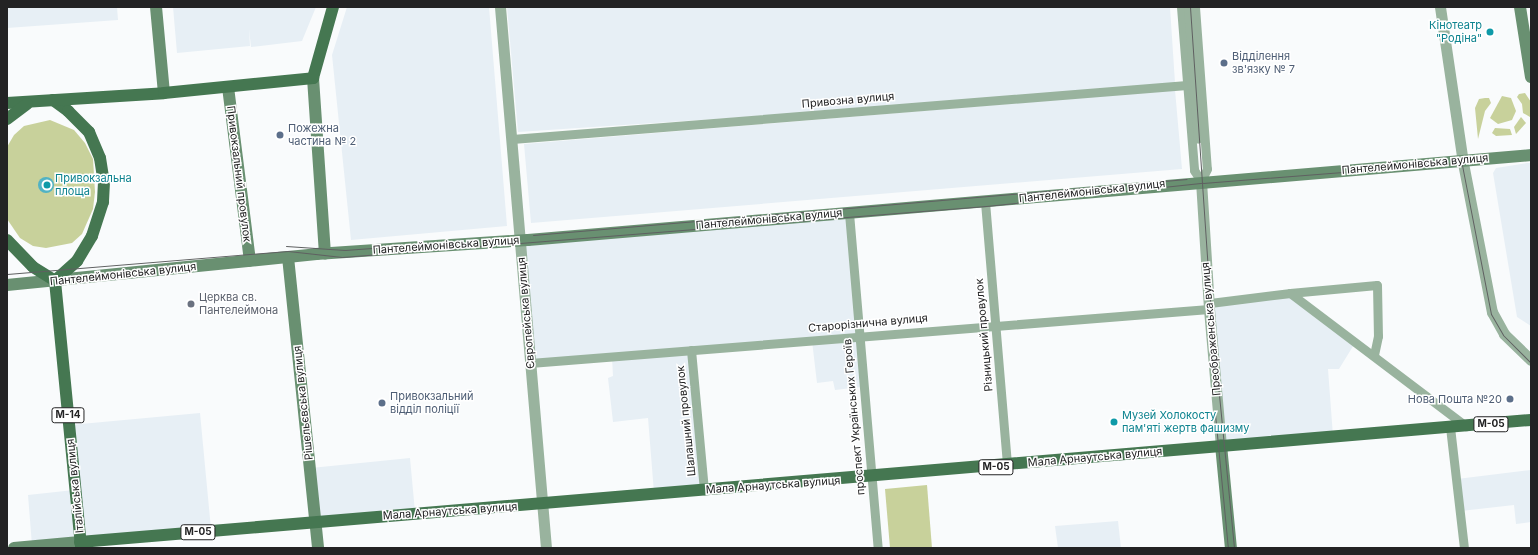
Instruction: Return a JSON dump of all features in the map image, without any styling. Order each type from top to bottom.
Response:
[{"type":"main road","points":[[156,7],[164,93]]},
{"type":"main road","points":[[325,254],[313,78],[333,7]]},
{"type":"main road","points":[[1520,7],[1531,77]]},
{"type":"main road","points":[[7,103],[27,104],[53,100],[164,93],[313,78]]},
{"type":"main road","name":"Привокзальний провулок","points":[[228,87],[250,261]]},
{"type":"main road","points":[[7,240],[33,267],[55,281],[77,261],[92,236],[103,202],[104,182],[100,158],[89,132],[68,111],[53,100]]},
{"type":"main road","points":[[7,119],[27,104]]},
{"type":"main road","name":"Пантелеймонівська вулиця","points":[[7,285],[288,257],[520,240],[985,202],[1201,181],[1531,154]]},
{"type":"main road","name":"Рішельєвська вулиця","points":[[288,257],[318,548]]},
{"type":"main road","name":"Італійська вулиця","points":[[55,281],[81,545]]},
{"type":"main road","name":"Мала Арнаутська вулиця","points":[[14,548],[81,545],[315,522],[704,490],[871,478],[1222,445],[1531,420]]},
{"type":"main road","name":"Преображенська вулиця","points":[[1222,445],[1231,548]]},
{"type":"street","name":"Європейська вулиця","points":[[500,7],[546,548]]},
{"type":"street","name":"Преображенська вулиця","points":[[1180,7],[1194,170],[1201,181]]},
{"type":"street","name":"Преображенська вулиця","points":[[1188,7],[1209,310],[1222,445]]},
{"type":"street","name":"Преображенська вулиця","points":[[1195,7],[1207,169],[1201,181]]},
{"type":"street","points":[[1440,7],[1463,160],[1492,312],[1504,334],[1531,360]]},
{"type":"street","name":"Привозна вулиця","points":[[512,139],[1187,85]]},
{"type":"street","name":"Різницький провулок","points":[[985,202],[1007,466]]},
{"type":"street","name":"проспект Українських Героїв","points":[[849,213],[878,548]]},
{"type":"street","points":[[1209,310],[1210,304],[1290,293],[1377,285],[1378,336],[1374,355]]},
{"type":"street","points":[[1290,293],[1466,426]]},
{"type":"street","name":"Старорізнична вулиця","points":[[530,363],[996,325],[1209,310]]},
{"type":"street","name":"Шалашний провулок","points":[[691,350],[704,490]]},
{"type":"street","points":[[1450,427],[1464,548]]},
{"type":"shaded area","points":[[7,7],[117,7],[118,20],[7,28]]},
{"type":"shaded area","points":[[173,7],[316,7],[302,41],[251,47],[249,29],[250,46],[177,53]]},
{"type":"shaded area","points":[[347,7],[489,7],[507,226],[351,240],[332,55]]},
{"type":"shaded area","points":[[507,7],[1170,7],[1175,83],[912,106],[518,132]]},
{"type":"shaded area","points":[[1175,90],[1182,169],[531,223],[524,144]]},
{"type":"shaded area","points":[[1531,163],[1531,326],[1517,317],[1493,173],[1496,168]]},
{"type":"shaded area","points":[[846,214],[858,335],[530,363],[520,241]]},
{"type":"shaded area","points":[[1290,294],[1355,343],[1339,369],[1328,369],[1333,436],[1222,444],[1211,304]]},
{"type":"shaded area","points":[[858,337],[861,387],[835,390],[833,381],[817,383],[812,341]]},
{"type":"shaded area","points":[[690,352],[703,488],[654,493],[648,418],[613,422],[608,378],[613,376],[612,358]]},
{"type":"shaded area","points":[[200,413],[211,529],[82,540],[70,425]]},
{"type":"shaded area","points":[[410,458],[415,512],[317,521],[311,468]]},
{"type":"shaded area","points":[[1531,470],[1531,522],[1516,524],[1514,505],[1461,511],[1457,479]]},
{"type":"shaded area","points":[[74,490],[79,541],[32,545],[28,495]]},
{"type":"shaded area","points":[[1118,521],[1121,548],[1058,548],[1055,526]]},
{"type":"green space","points":[[1525,93],[1531,102],[1530,117],[1523,113],[1522,104],[1517,97],[1519,94]]},
{"type":"green space","points":[[1502,96],[1511,98],[1516,111],[1512,120],[1498,124],[1490,118]]},
{"type":"green space","points":[[1489,98],[1491,103],[1485,111],[1478,139],[1475,108],[1479,99]]},
{"type":"green space","points":[[1521,117],[1526,123],[1516,134],[1514,127]]},
{"type":"green space","points":[[50,120],[74,130],[85,143],[93,159],[95,192],[93,209],[82,234],[72,243],[46,248],[33,246],[20,238],[7,219],[7,147],[14,135],[24,126]]},
{"type":"green space","points":[[1495,128],[1510,129],[1512,135],[1496,136],[1492,133]]},
{"type":"green space","points":[[927,485],[932,548],[890,548],[885,489]]},
{"type":"water","points":[[43,177],[49,177],[54,182],[52,191],[49,193],[43,193],[38,188],[38,182]]},
{"type":"tram line","points":[[1190,7],[1210,303],[1234,548]]},
{"type":"tram line","points":[[7,274],[288,251],[342,257],[986,206],[1203,183],[1457,163],[1462,165],[1491,314],[1503,335],[1531,363]]},
{"type":"tram line","points":[[533,235],[1187,179]]},
{"type":"tram line","points":[[286,246],[345,250],[439,243]]},
{"type":"tram line","points":[[1215,414],[1228,548]]},
{"type":"place","name":"Кінотеатр \"Родіна\"","points":[[1490,32]]},
{"type":"place","name":"Відділення зв'язку № 7","points":[[1224,63]]},
{"type":"place","name":"Пожежна частина № 2","points":[[280,135]]},
{"type":"place","name":"Привокзальна площа","points":[[47,185]]},
{"type":"place","name":"Церква св. Пантелеймона","points":[[191,304]]},
{"type":"place","name":"Нова Пошта №20","points":[[1510,399]]},
{"type":"place","name":"Привокзальний відділ поліції","points":[[382,403]]},
{"type":"place","name":"Музей Холокосту пам'яті жертв фашизму","points":[[1114,422]]}]
